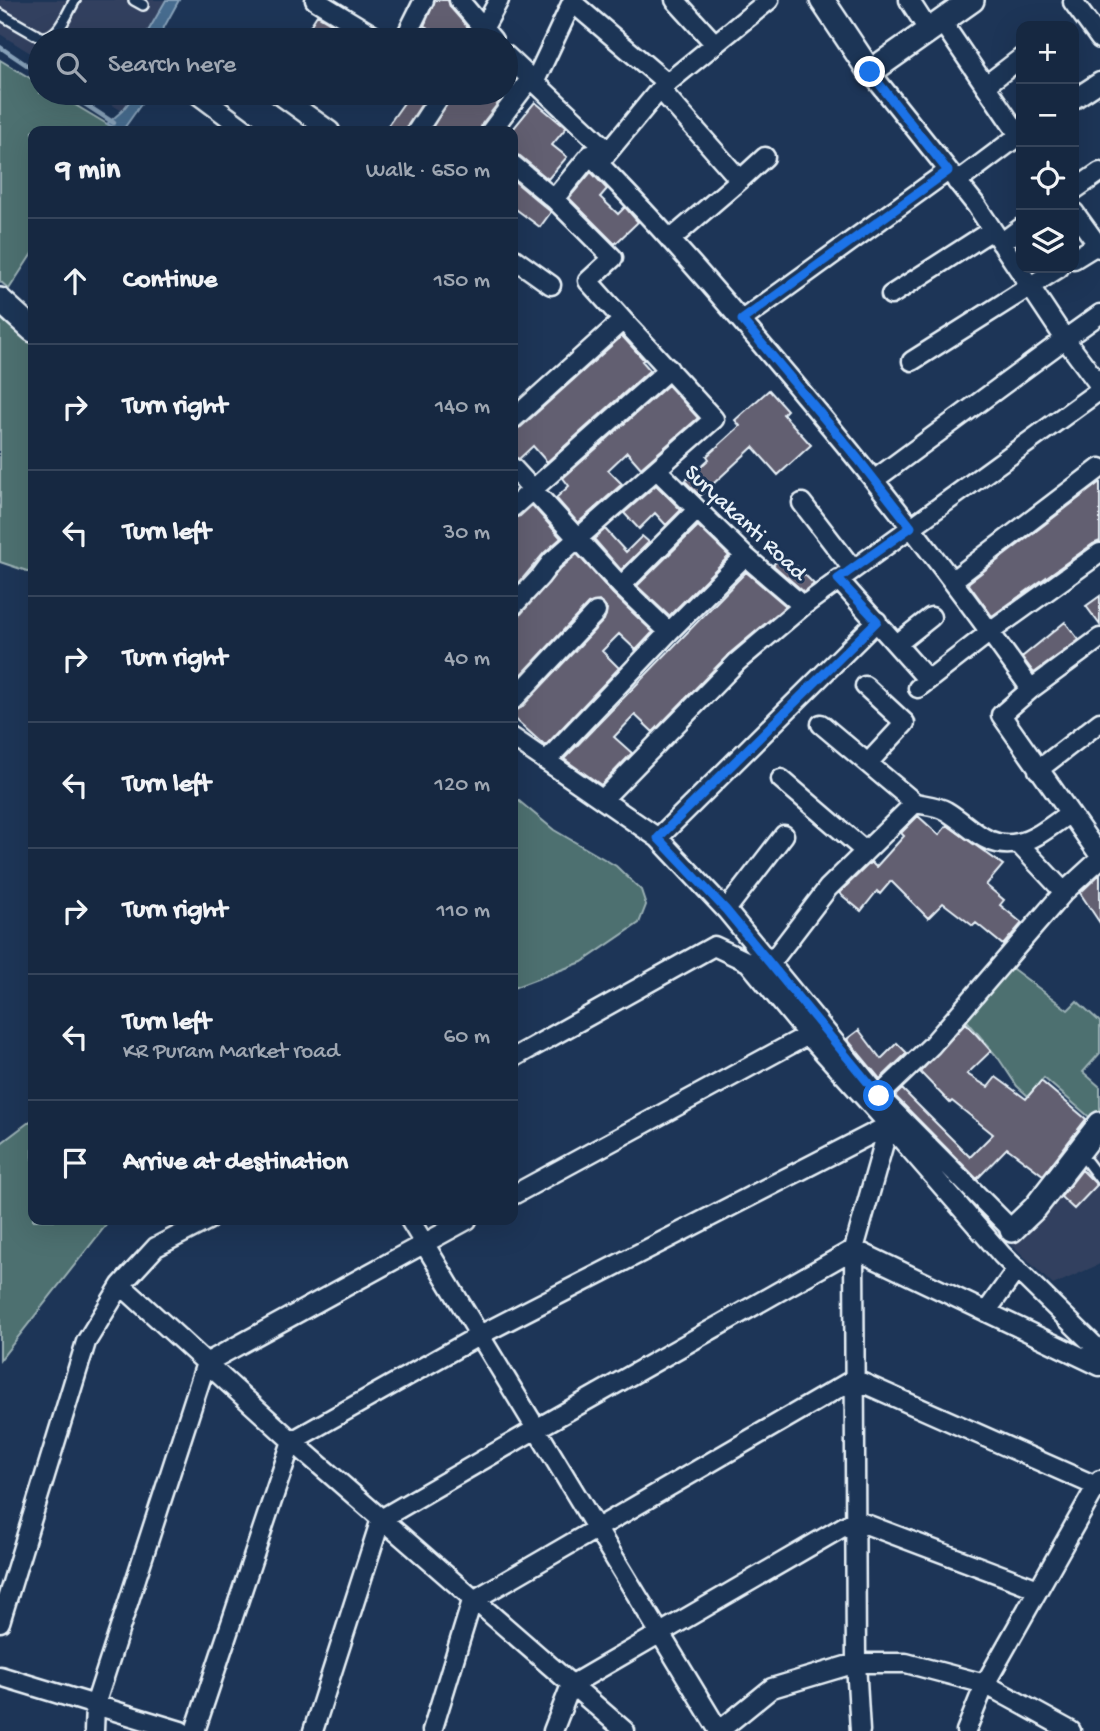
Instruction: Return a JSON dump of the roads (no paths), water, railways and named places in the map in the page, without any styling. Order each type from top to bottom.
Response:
[{"type":"street","points":[[316,0],[362,28]]},
{"type":"street","points":[[410,28],[424,0]]},
{"type":"street","points":[[459,0],[479,28]]},
{"type":"street","points":[[488,28],[499,0]]},
{"type":"street","points":[[676,0],[715,44]]},
{"type":"street","points":[[603,799],[737,663],[803,606],[1100,388],[997,236],[870,72],[822,0]]},
{"type":"street","points":[[909,0],[986,85],[1016,129]]},
{"type":"street","points":[[870,72],[972,0]]},
{"type":"street","points":[[518,98],[533,79],[572,1],[664,86],[740,180]]},
{"type":"street","points":[[603,157],[664,86],[766,1]]},
{"type":"street","points":[[1073,2],[1100,39]]},
{"type":"street","points":[[986,85],[1016,62]]},
{"type":"street","points":[[518,66],[603,157],[874,480],[953,580],[1031,689]]},
{"type":"street","points":[[1079,96],[1100,82]]},
{"type":"street","points":[[212,105],[240,126]]},
{"type":"street","points":[[294,105],[323,126]]},
{"type":"street","points":[[419,126],[434,105]]},
{"type":"street","points":[[495,126],[512,105]]},
{"type":"street","points":[[742,320],[953,176],[1016,139]]},
{"type":"street","points":[[554,199],[590,155],[603,157]]},
{"type":"street","points":[[670,240],[765,157]]},
{"type":"street","points":[[518,169],[554,199],[613,258],[588,281],[714,419],[658,471],[552,561],[518,601]]},
{"type":"street","points":[[1079,187],[1100,172]]},
{"type":"street","points":[[1079,219],[1099,245],[1079,256]]},
{"type":"street","points":[[891,295],[997,236],[1016,230]]},
{"type":"street","points":[[518,262],[551,285]]},
{"type":"street","points":[[912,361],[1050,273]]},
{"type":"street","points":[[0,300],[28,325]]},
{"type":"street","points":[[874,480],[1100,314]]},
{"type":"street","points":[[518,414],[623,320]]},
{"type":"street","points":[[518,502],[669,369]]},
{"type":"street","points":[[953,580],[1100,468]]},
{"type":"street","name":"Suryakanti Road","points":[[658,471],[745,556],[803,606]]},
{"type":"street","points":[[518,473],[621,586],[669,632]]},
{"type":"street","points":[[802,503],[877,621],[923,684],[1100,553]]},
{"type":"street","points":[[621,586],[697,510]]},
{"type":"street","points":[[546,761],[745,556]]},
{"type":"street","points":[[518,694],[596,612]]},
{"type":"street","points":[[897,645],[931,617]]},
{"type":"street","points":[[658,838],[877,621]]},
{"type":"street","points":[[879,1096],[931,1046],[1064,892],[1100,858],[1094,834],[1069,814],[1001,715],[1031,689],[1100,638]]},
{"type":"street","points":[[865,686],[905,723],[868,763]]},
{"type":"street","points":[[1038,770],[1100,722]]},
{"type":"street","points":[[821,724],[915,803],[944,810],[981,838],[993,842],[1018,843],[1069,814]]},
{"type":"street","points":[[518,741],[658,838],[726,910],[879,1096],[1012,1230],[1035,1208],[1100,1124]]},
{"type":"street","points":[[781,779],[865,851]]},
{"type":"street","points":[[770,964],[828,888],[915,803]]},
{"type":"street","points":[[726,910],[784,835]]},
{"type":"street","points":[[1018,843],[1064,892]]},
{"type":"street","points":[[518,1055],[714,946],[748,962],[808,1035],[1017,1269],[1100,1352]]},
{"type":"street","points":[[518,1192],[808,1035]]},
{"type":"street","points":[[860,1731],[856,1663],[854,1249],[889,1125]]},
{"type":"street","points":[[195,1731],[292,1441],[480,1335],[889,1125]]},
{"type":"street","points":[[0,1622],[86,1342],[121,1285],[156,1247],[198,1225]]},
{"type":"street","points":[[413,1225],[719,1731],[772,1688],[856,1663],[906,1662],[985,1684],[1070,1731]]},
{"type":"street","points":[[94,1731],[95,1705],[206,1363],[458,1225]]},
{"type":"street","points":[[854,1249],[1100,1366]]},
{"type":"street","points":[[313,1731],[381,1519],[854,1249]]},
{"type":"street","points":[[986,1312],[1017,1269]]},
{"type":"street","points":[[121,1285],[472,1601],[625,1731]]},
{"type":"street","points":[[853,1379],[1098,1483],[985,1684],[966,1731]]},
{"type":"street","points":[[432,1731],[472,1601],[853,1379]]},
{"type":"street","points":[[855,1520],[1038,1589]]},
{"type":"street","points":[[553,1731],[571,1685],[855,1520]]},
{"type":"street","points":[[0,1676],[181,1731]]},
{"type":"lane","points":[[59,28],[75,0]]},
{"type":"lane","points":[[0,13],[28,30]]},
{"type":"lane","points":[[1087,1162],[1100,1179]]},
{"type":"waterway","points":[[0,47],[28,66]]},
{"type":"waterway","points":[[86,105],[114,123]]}]
